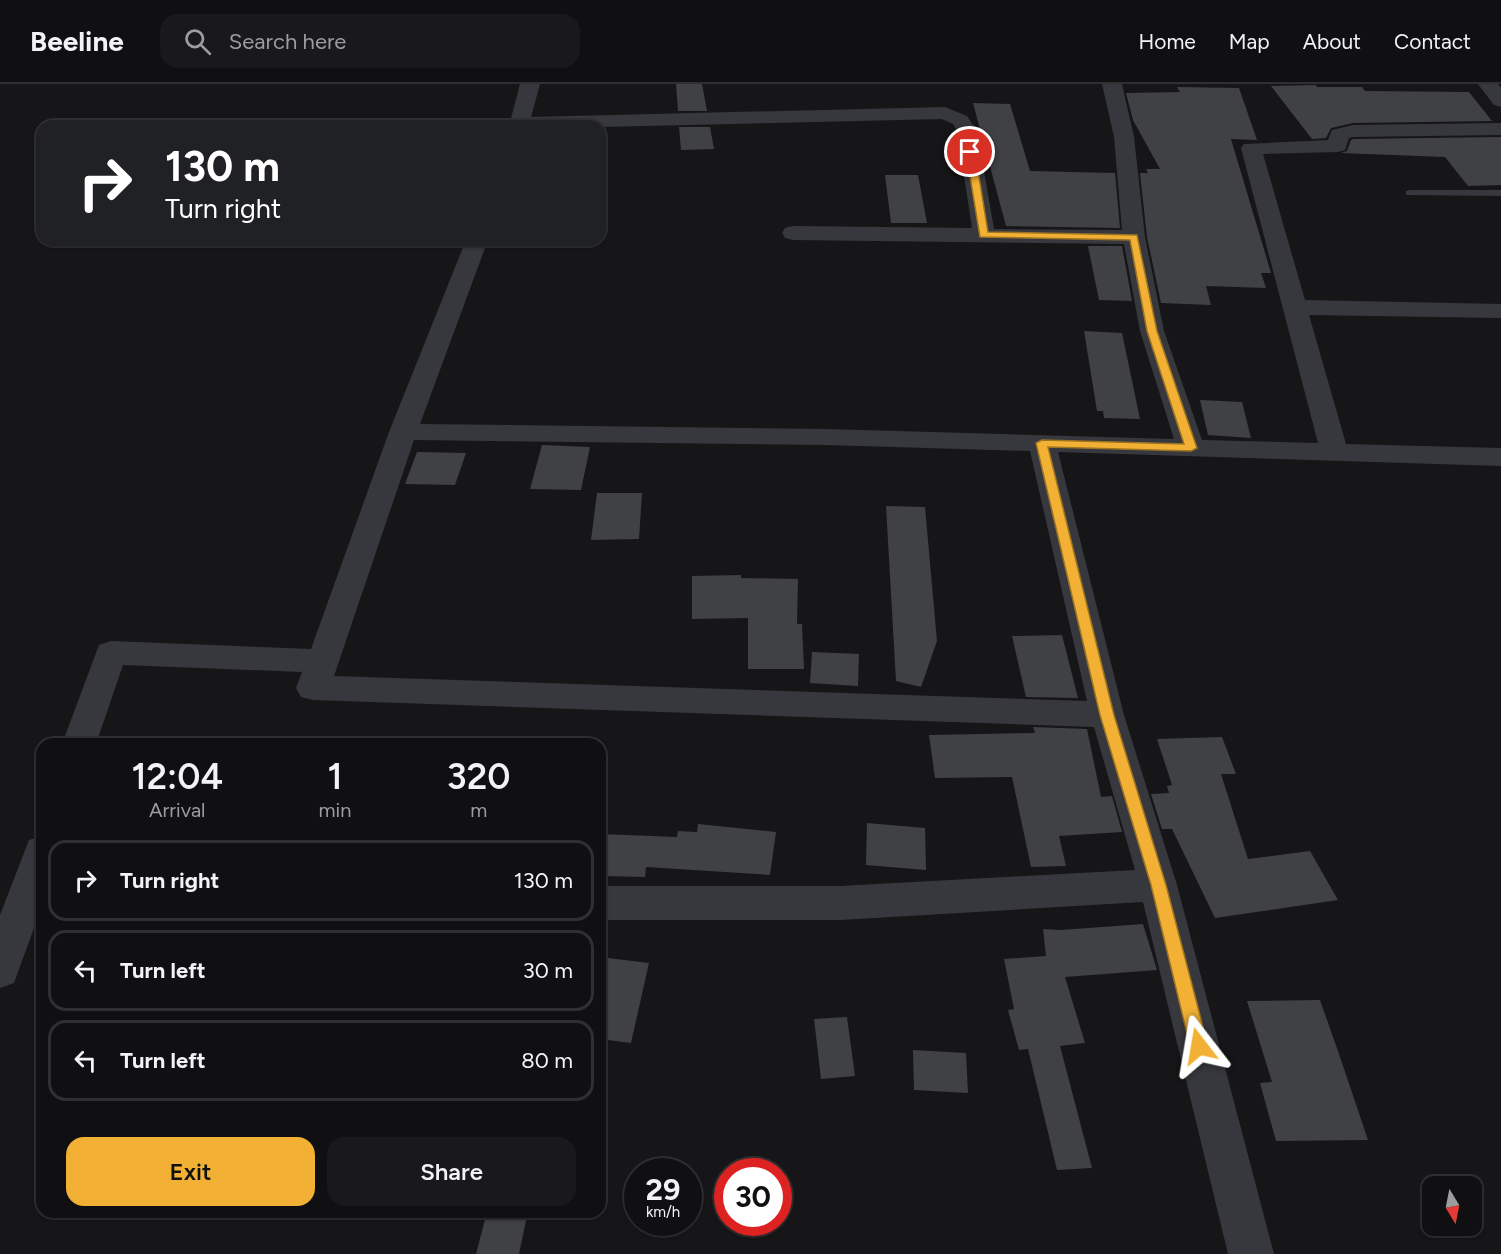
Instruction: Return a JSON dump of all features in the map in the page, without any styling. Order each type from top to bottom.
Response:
[{"type":"street","points":[[520,120],[530,84]]},
{"type":"street","points":[[1112,84],[1124,137],[1134,237],[1152,331],[1191,448]]},
{"type":"street","points":[[1488,84],[1501,101]]},
{"type":"street","points":[[606,122],[945,113],[960,120],[967,131],[984,235]]},
{"type":"street","points":[[1334,452],[1251,148],[1338,146],[1339,134],[1353,131],[1501,129]]},
{"type":"street","points":[[793,233],[1134,237]]},
{"type":"street","points":[[475,246],[403,432],[313,688],[1107,715]]},
{"type":"street","points":[[1295,307],[1501,311]]},
{"type":"street","points":[[403,432],[826,437],[1501,457]]},
{"type":"street","points":[[1042,443],[1107,715],[1158,885],[1251,1254]]},
{"type":"street","points":[[82,738],[111,653],[323,661]]},
{"type":"street","points":[[0,970],[36,868]]},
{"type":"street","points":[[606,903],[841,903],[1158,885]]},
{"type":"lane","points":[[1410,193],[1501,193]]},
{"type":"building","points":[[676,84],[702,84],[707,111],[678,111]]},
{"type":"building","points":[[1316,85],[1317,87],[1362,87],[1365,91],[1469,92],[1492,121],[1353,123],[1331,128],[1326,138],[1312,139],[1271,86]]},
{"type":"building","points":[[1177,87],[1239,88],[1257,140],[1231,139],[1271,273],[1261,273],[1266,288],[1206,286],[1211,305],[1161,303],[1147,237],[1140,173],[1148,173],[1146,169],[1160,169],[1133,120],[1126,93],[1180,92]]},
{"type":"building","points":[[973,103],[1010,104],[1030,171],[1115,173],[1120,228],[1006,226]]},
{"type":"building","points":[[679,127],[710,127],[714,149],[681,150]]},
{"type":"building","points":[[1501,137],[1501,185],[1468,186],[1445,157],[1341,153],[1347,151],[1353,139]]},
{"type":"building","points":[[885,175],[918,175],[927,223],[891,223]]},
{"type":"building","points":[[1088,246],[1122,246],[1132,301],[1099,300]]},
{"type":"building","points":[[1084,331],[1122,333],[1140,419],[1104,418],[1103,411],[1097,411]]},
{"type":"building","points":[[1200,400],[1242,402],[1251,438],[1208,435]]},
{"type":"building","points":[[542,445],[590,447],[581,490],[530,489]]},
{"type":"building","points":[[417,452],[466,453],[455,485],[405,484]]},
{"type":"building","points":[[597,493],[642,493],[639,539],[591,540]]},
{"type":"building","points":[[886,506],[925,507],[937,641],[921,687],[896,681]]},
{"type":"building","points":[[741,575],[741,578],[798,579],[797,624],[802,624],[804,669],[748,669],[748,618],[692,619],[692,576]]},
{"type":"building","points":[[1062,635],[1078,698],[1026,697],[1012,636]]},
{"type":"building","points":[[812,652],[859,654],[858,686],[810,683]]},
{"type":"building","points":[[1033,727],[1087,729],[1101,797],[1112,796],[1122,832],[1059,836],[1066,866],[1031,867],[1012,777],[935,778],[929,735],[1035,733]]},
{"type":"building","points":[[1222,737],[1236,774],[1221,774],[1248,859],[1310,851],[1338,900],[1215,918],[1172,829],[1162,829],[1151,794],[1169,793],[1167,786],[1172,785],[1157,739]]},
{"type":"building","points":[[867,823],[925,828],[926,870],[866,865]]},
{"type":"building","points":[[698,824],[776,832],[770,875],[646,867],[645,877],[606,876],[606,834],[677,837],[678,831],[697,832]]},
{"type":"building","points":[[1143,924],[1157,970],[1065,977],[1085,1043],[1060,1046],[1092,1168],[1057,1170],[1028,1049],[1019,1050],[1008,1010],[1014,1009],[1004,959],[1046,956],[1043,929],[1061,930]]},
{"type":"building","points":[[606,958],[649,963],[631,1043],[606,1040]]},
{"type":"building","points":[[1320,1000],[1368,1140],[1276,1141],[1260,1083],[1272,1082],[1247,1001]]},
{"type":"building","points":[[847,1017],[855,1076],[821,1079],[814,1019]]},
{"type":"building","points":[[913,1050],[966,1053],[968,1093],[914,1090]]},
{"type":"building","points":[[485,1218],[527,1218],[519,1254],[476,1254]]},
{"type":"route","points":[[970,152],[984,235],[1134,237],[1152,331],[1191,448],[1042,443],[1107,715],[1158,885],[1199,1046]]}]
